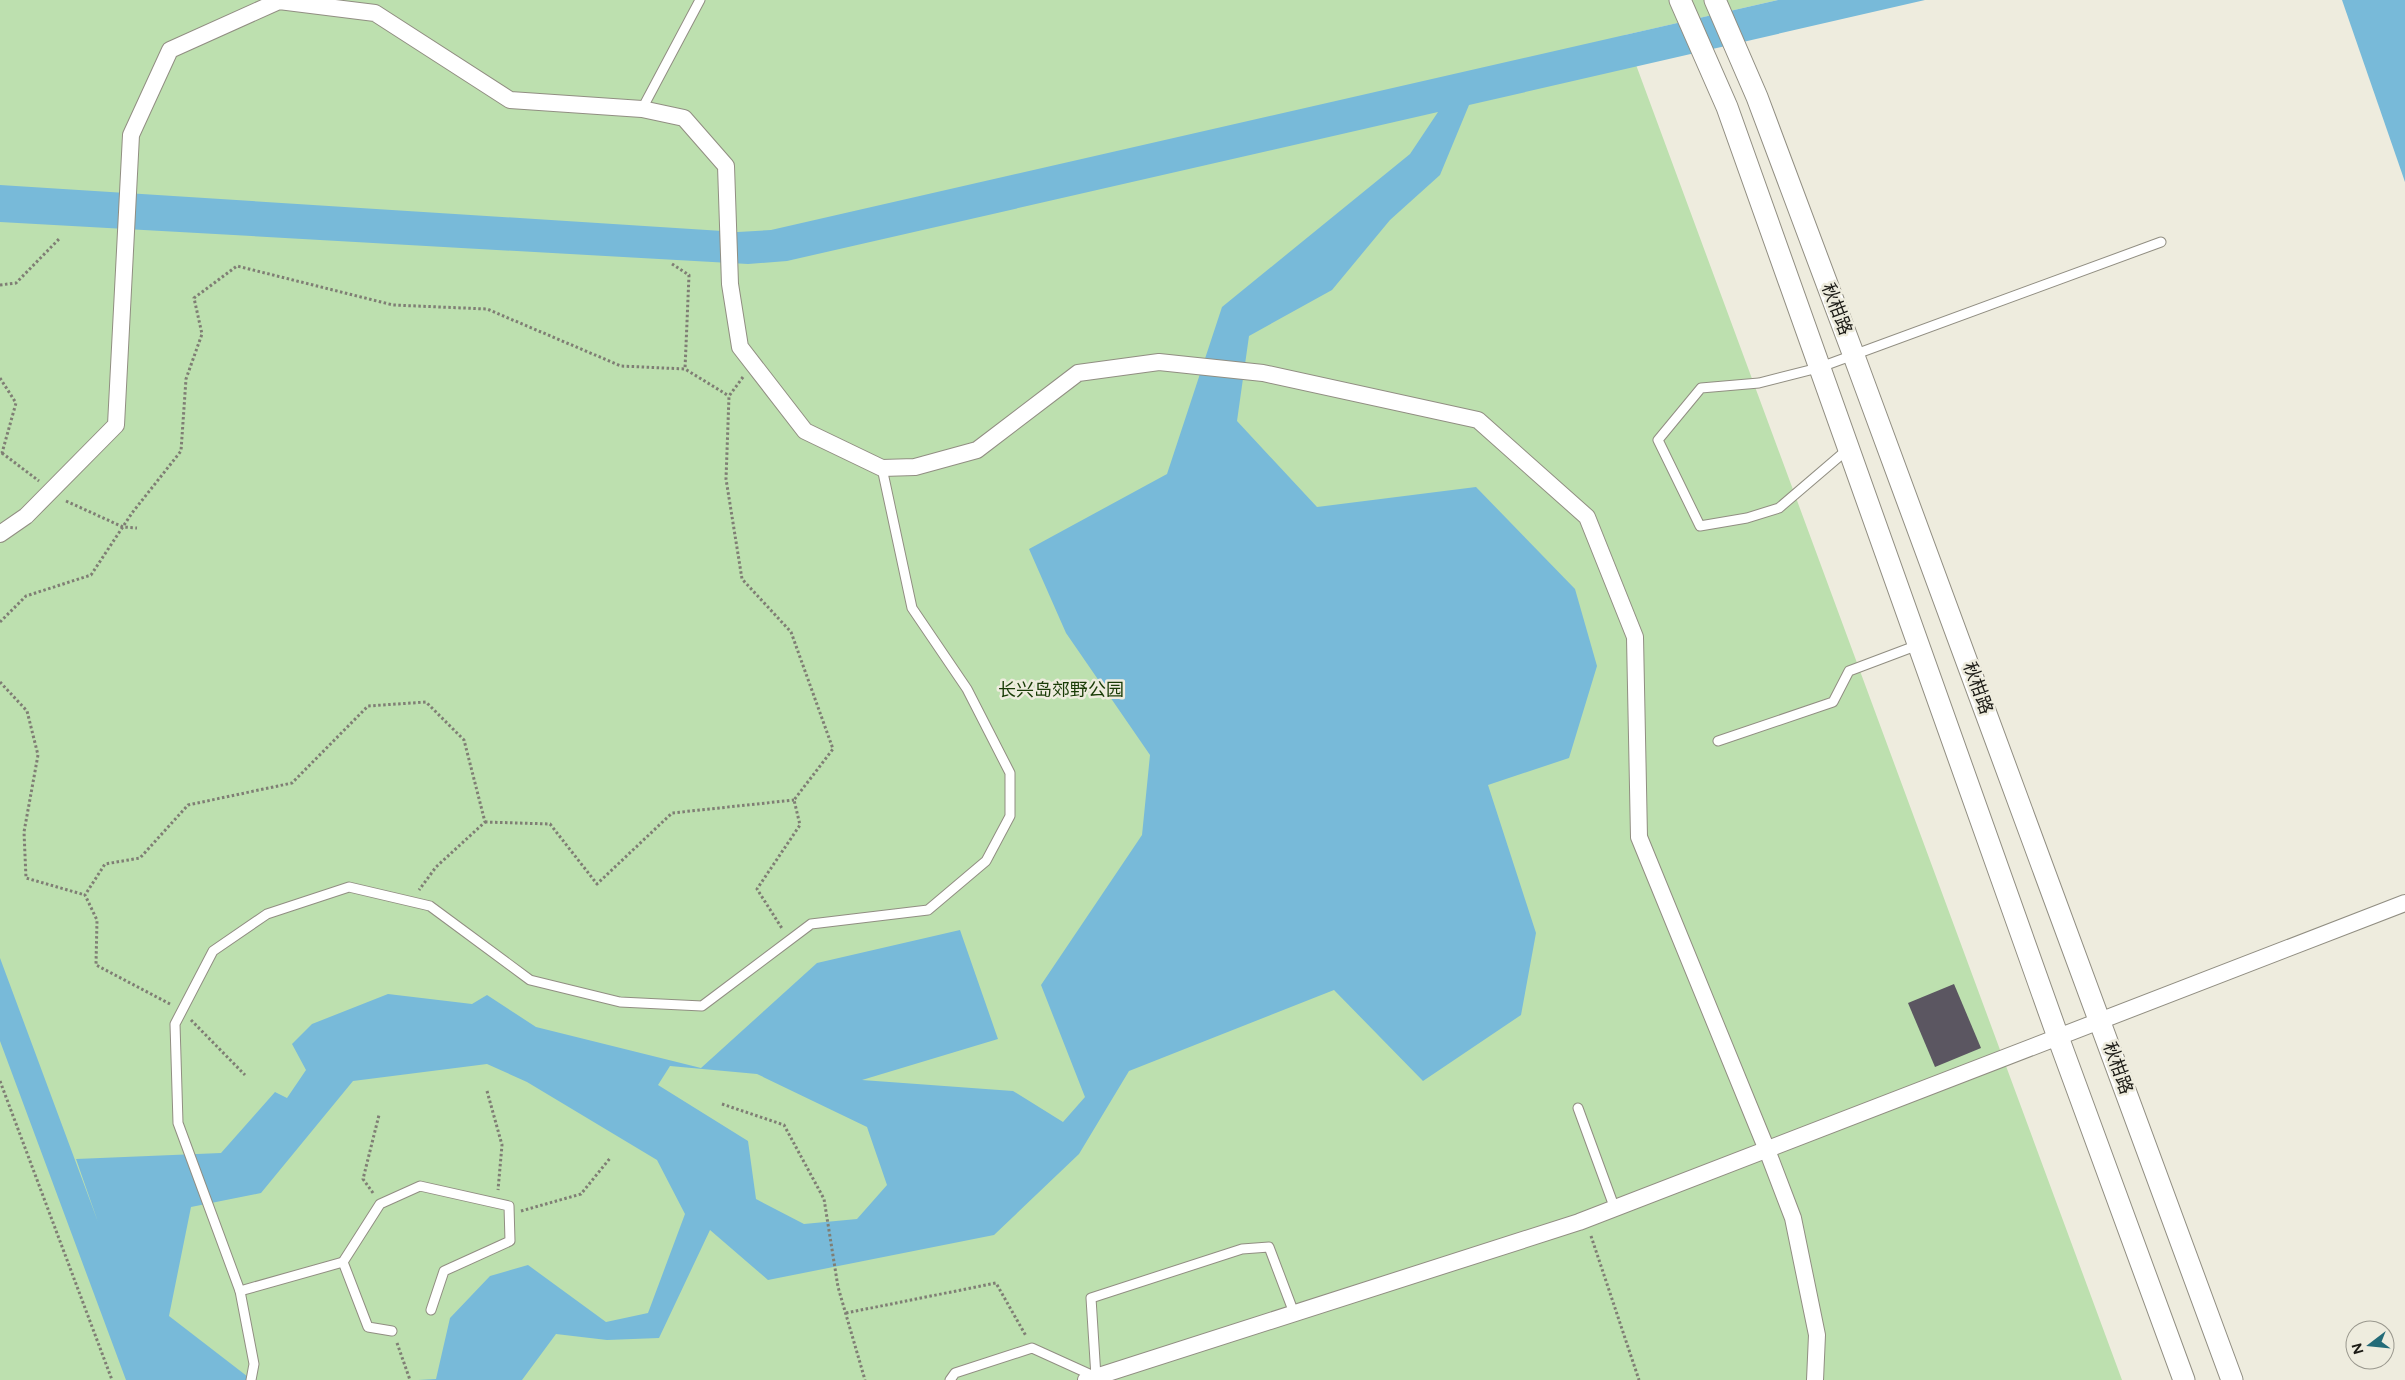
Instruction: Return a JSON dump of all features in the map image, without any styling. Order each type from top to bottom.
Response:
[{"type":"street","name":"秋柑路","points":[[1680,0],[1727,107],[1818,368],[2058,1037],[2184,1380]]},
{"type":"street","name":"秋柑路","points":[[1716,0],[1757,97],[1854,356],[2101,1020],[2232,1380]]},
{"type":"street","points":[[0,534],[26,516],[116,425],[131,135],[170,50],[278,1],[375,13],[510,100],[642,109],[684,118],[726,166],[729,268],[740,348],[805,431],[882,468],[916,467],[977,450],[1078,373],[1159,362],[1263,373],[1478,420],[1587,517],[1635,637],[1639,837],[1793,1218],[1817,1335],[1815,1380]]},
{"type":"street","points":[[1091,1378],[1586,1220],[2405,903]]},
{"type":"lane","points":[[642,109],[700,0]]},
{"type":"lane","points":[[1848,449],[1778,508],[1747,518],[1700,526],[1658,440],[1701,388],[1759,383],[1818,368],[2161,242]]},
{"type":"lane","points":[[251,1380],[254,1364],[240,1291],[178,1123],[175,1024],[213,951],[267,914],[349,887],[430,906],[530,980],[620,1002],[702,1006],[811,924],[928,910],[986,861],[1010,816],[1010,773],[966,689],[912,608],[882,468]]},
{"type":"lane","points":[[1718,741],[1833,702],[1849,671],[1918,645]]},
{"type":"lane","points":[[1578,1108],[1615,1209]]},
{"type":"lane","points":[[240,1291],[343,1262],[380,1204],[420,1186],[509,1206],[510,1241],[444,1271],[432,1310]]},
{"type":"lane","points":[[950,1380],[955,1373],[1032,1348],[1091,1378],[1091,1298],[1242,1249],[1270,1247],[1294,1314]]},
{"type":"lane","points":[[343,1262],[368,1327],[392,1331]]},
{"type":"path","points":[[0,284],[16,283],[60,238]]},
{"type":"path","points":[[672,264],[689,275],[685,369]]},
{"type":"path","points":[[0,622],[26,596],[91,575],[132,513],[182,451],[186,379],[202,334],[194,298],[237,266],[393,305],[487,310],[621,366],[685,369],[730,396]]},
{"type":"path","points":[[411,901],[436,866],[485,822],[550,824],[597,884],[672,814],[794,800],[833,749],[791,632],[742,579],[726,479],[730,396],[753,364]]},
{"type":"path","points":[[0,378],[16,403],[2,453],[0,454]]},
{"type":"path","points":[[0,682],[27,711],[38,755],[24,832],[26,878],[85,895],[97,920],[96,965],[182,1010],[244,1075]]},
{"type":"path","points":[[85,895],[105,864],[140,858],[188,805],[292,783],[368,706],[426,702],[464,740],[485,822]]},
{"type":"path","points":[[790,940],[757,889],[800,825],[794,800]]},
{"type":"path","points":[[0,1081],[112,1380]]},
{"type":"path","points":[[487,1091],[502,1145],[496,1203]]},
{"type":"path","points":[[722,1104],[784,1125],[824,1199],[838,1287],[865,1380]]},
{"type":"path","points":[[379,1116],[363,1178],[380,1204]]},
{"type":"path","points":[[510,1214],[581,1194],[611,1158]]},
{"type":"path","points":[[1586,1220],[1639,1380]]},
{"type":"path","points":[[846,1313],[996,1283],[1032,1348]]},
{"type":"path","points":[[392,1331],[410,1380]]},
{"type":"green space","name":"长兴岛郊野公园","points":[[0,0],[1778,0],[1625,35],[2122,1380],[0,1380]]},
{"type":"water","points":[[1778,0],[1925,0],[1469,105],[1440,175],[1390,220],[1332,290],[1249,336],[1237,421],[1317,507],[1476,487],[1575,589],[1597,666],[1569,758],[1488,785],[1536,933],[1521,1015],[1423,1081],[1334,990],[1129,1071],[1079,1154],[994,1235],[768,1280],[710,1230],[659,1338],[607,1340],[556,1334],[522,1380],[418,1380],[436,1379],[450,1318],[490,1276],[528,1265],[606,1322],[648,1313],[685,1214],[657,1160],[527,1082],[487,1064],[353,1081],[261,1193],[191,1207],[169,1316],[252,1380],[126,1380],[0,1041],[0,958],[98,1222],[76,1159],[221,1153],[275,1092],[287,1098],[306,1070],[292,1044],[312,1024],[388,994],[472,1004],[487,995],[536,1027],[701,1068],[817,963],[960,930],[998,1039],[862,1080],[1013,1091],[1063,1122],[1085,1097],[1041,985],[1142,835],[1150,755],[1066,633],[1029,549],[1167,474],[1222,307],[1410,154],[1438,112],[787,261],[748,264],[0,222],[0,185],[738,232],[771,230]],"holes":[[[670,1066],[757,1074],[867,1127],[887,1185],[857,1219],[804,1224],[756,1199],[748,1141],[658,1085]]]},
{"type":"water","points":[[2342,0],[2405,0],[2405,182]]},
{"type":"building","points":[[1954,984],[1981,1048],[1935,1067],[1908,1003]]}]
